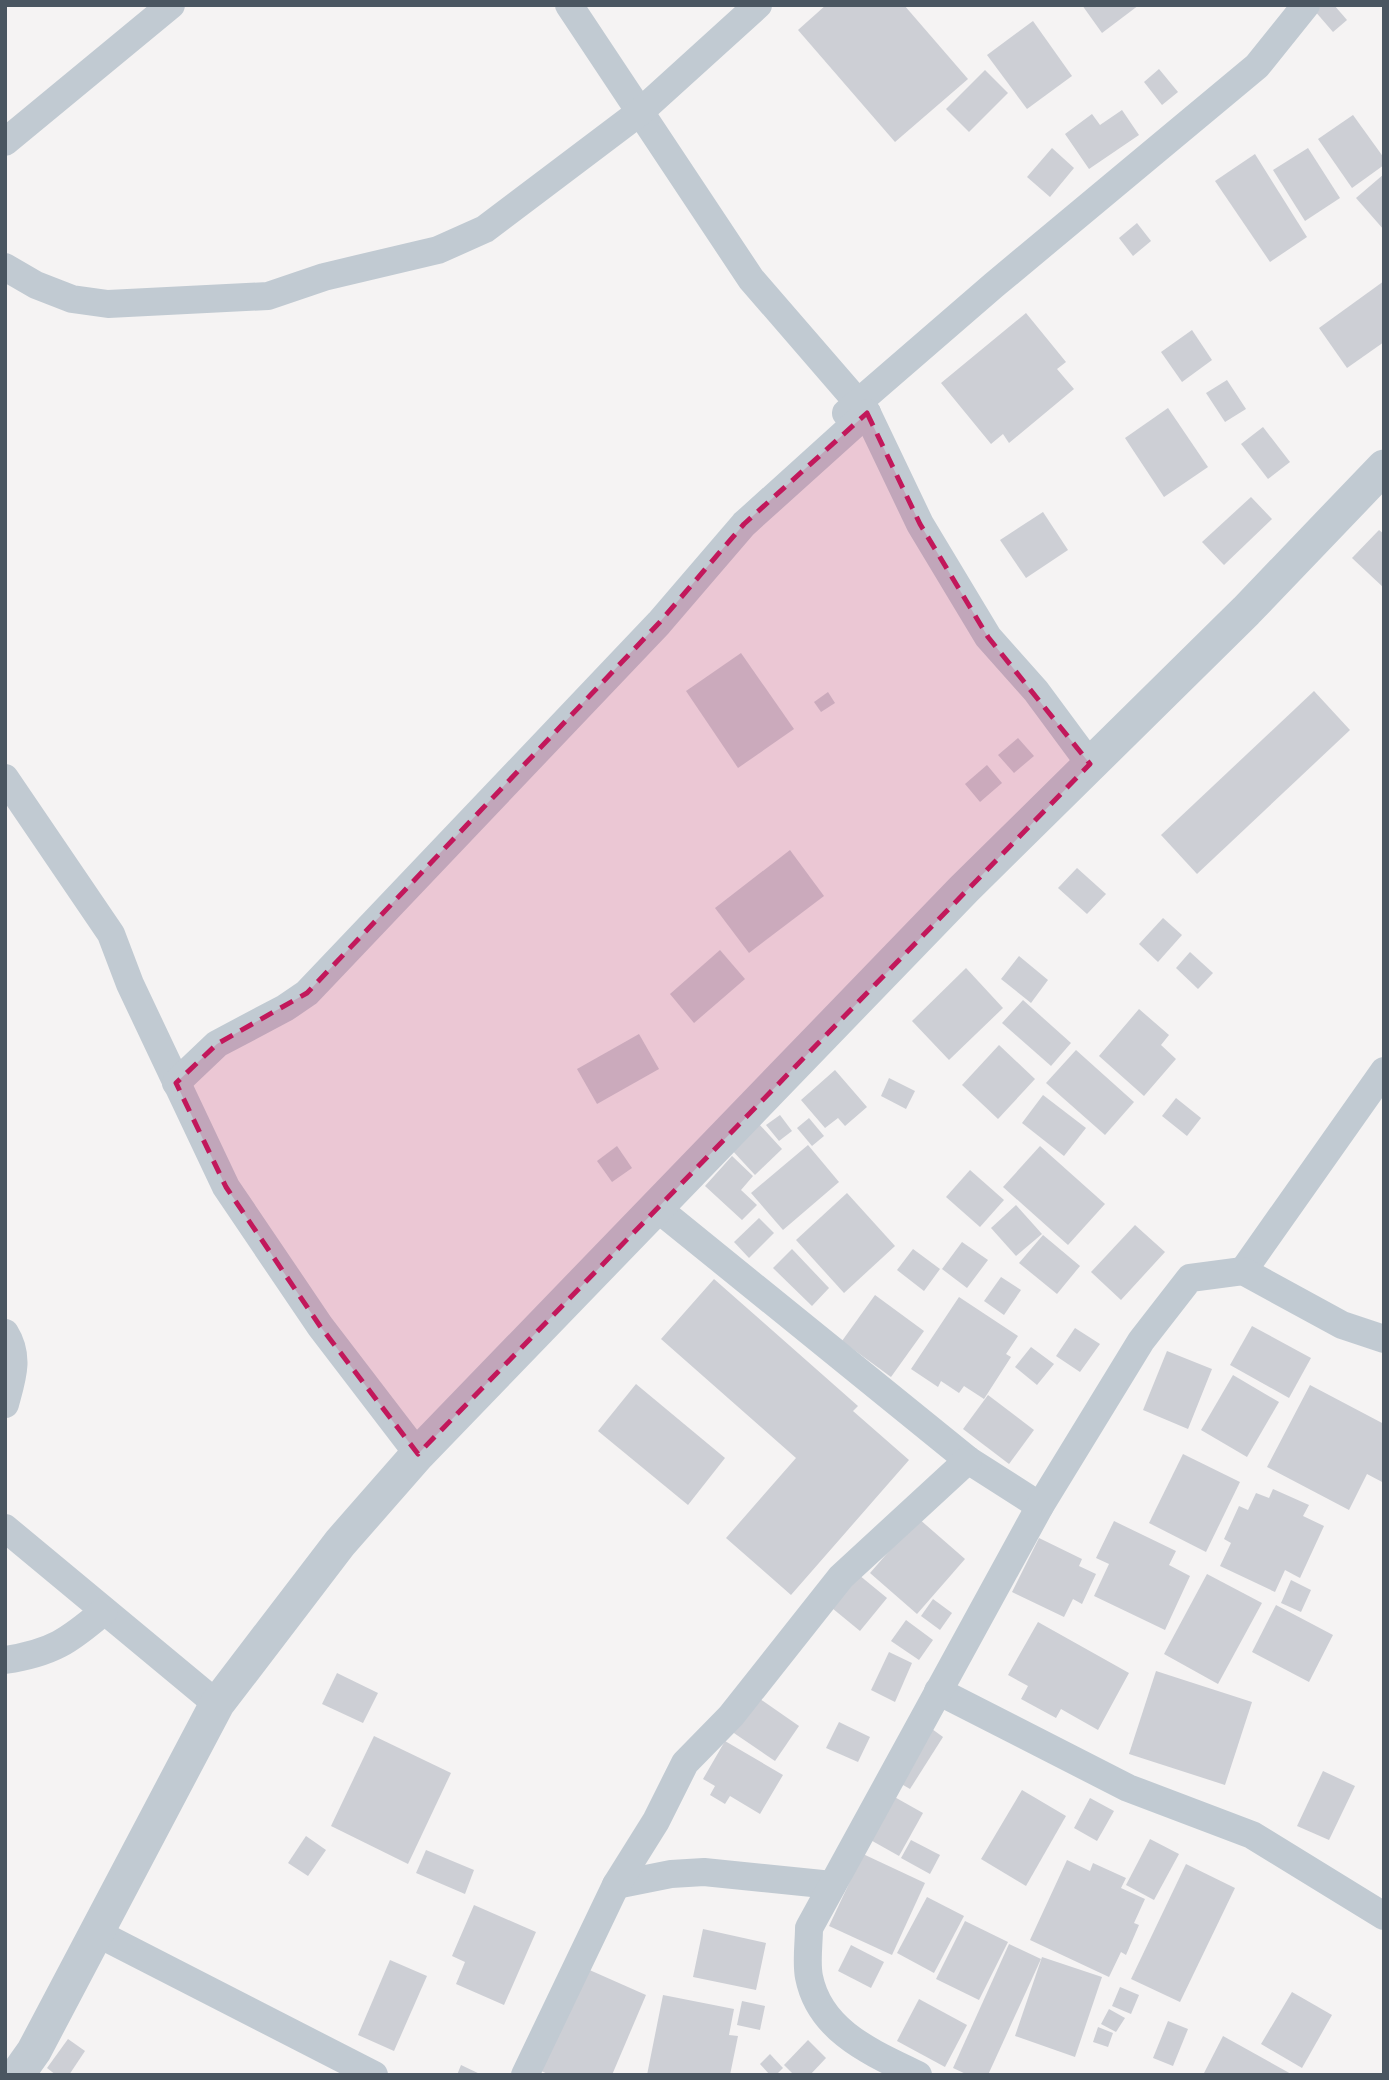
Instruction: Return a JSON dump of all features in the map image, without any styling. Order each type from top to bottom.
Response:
[{"type":"street","points":[[5,142],[171,5]]},
{"type":"street","points":[[569,5],[751,279],[862,407],[920,524],[988,637],[1036,691],[1090,764]]},
{"type":"street","points":[[5,267],[36,285],[72,299],[108,304],[268,296],[324,277],[438,250],[485,229],[640,112],[758,5]]},
{"type":"street","points":[[828,434],[1257,66],[1306,5]]},
{"type":"street","points":[[176,1083],[217,1044],[285,1008],[307,993],[659,623],[744,524],[862,407]]},
{"type":"street","points":[[17,2075],[34,2051],[217,1704],[340,1543],[418,1454],[964,889],[1246,611],[1384,467]]},
{"type":"street","points":[[5,778],[111,934],[130,984],[226,1187],[320,1326],[418,1454]]},
{"type":"street","points":[[1243,1270],[1384,1071]]},
{"type":"street","points":[[657,1208],[968,1460],[1040,1506]]},
{"type":"street","points":[[918,2075],[863,2048],[821,2012],[809,1976],[809,1928],[1040,1506],[1141,1341],[1190,1278],[1243,1270],[1342,1325],[1384,1339]]},
{"type":"street","points":[[5,1333],[15,1349],[15,1363],[5,1404]]},
{"type":"street","points":[[525,2075],[616,1885],[656,1821],[685,1763],[731,1716],[841,1577],[968,1460]]},
{"type":"street","points":[[5,1528],[217,1704]]},
{"type":"street","points":[[5,1660],[32,1656],[70,1640],[104,1611]]},
{"type":"street","points":[[938,1691],[1129,1788],[1252,1835],[1384,1916]]},
{"type":"street","points":[[616,1885],[671,1874],[704,1871],[832,1885]]},
{"type":"street","points":[[97,1933],[373,2075]]},
{"type":"street","points":[[863,2048],[872,2075]]},
{"type":"highlighted area","points":[[867,413],[920,524],[988,637],[1090,764],[418,1454],[320,1326],[226,1187],[176,1083],[217,1044],[307,993],[659,623],[744,524]]},
{"type":"building","points":[[826,5],[904,5],[968,79],[895,142],[798,30]]},
{"type":"building","points":[[1082,5],[1139,5],[1102,33]]},
{"type":"building","points":[[1320,5],[1334,5],[1347,20],[1333,32],[1314,10]]},
{"type":"building","points":[[1033,21],[1072,76],[1027,109],[987,55]]},
{"type":"building","points":[[1159,69],[1178,92],[1162,105],[1144,82]]},
{"type":"building","points":[[985,70],[1008,93],[969,132],[946,109]]},
{"type":"building","points":[[1122,110],[1139,135],[1089,169],[1065,134],[1092,114],[1100,125]]},
{"type":"building","points":[[1353,115],[1384,158],[1384,165],[1352,188],[1318,139]]},
{"type":"building","points":[[1052,148],[1074,168],[1050,197],[1027,177]]},
{"type":"building","points":[[1308,148],[1340,198],[1305,221],[1273,170]]},
{"type":"building","points":[[1255,154],[1307,237],[1270,262],[1215,181]]},
{"type":"building","points":[[1384,174],[1384,230],[1356,198]]},
{"type":"building","points":[[1137,223],[1151,241],[1133,256],[1119,238]]},
{"type":"building","points":[[1384,281],[1384,342],[1347,368],[1319,328]]},
{"type":"building","points":[[1026,313],[1066,362],[1057,369],[1074,389],[1009,443],[1003,434],[991,444],[941,383]]},
{"type":"building","points":[[1192,330],[1212,360],[1182,382],[1161,352]]},
{"type":"building","points":[[1227,380],[1246,409],[1225,422],[1206,393]]},
{"type":"building","points":[[1168,408],[1208,467],[1164,497],[1125,438]]},
{"type":"building","points":[[1263,427],[1290,462],[1268,479],[1241,444]]},
{"type":"building","points":[[1251,497],[1272,519],[1224,565],[1202,542]]},
{"type":"building","points":[[1043,512],[1068,550],[1026,578],[1000,540]]},
{"type":"building","points":[[1379,530],[1384,534],[1384,588],[1352,558]]},
{"type":"building","points":[[741,653],[794,729],[738,768],[686,691]]},
{"type":"building","points":[[1314,691],[1350,730],[1197,874],[1161,835]]},
{"type":"building","points":[[828,692],[835,703],[821,712],[814,702]]},
{"type":"building","points":[[1018,738],[1034,756],[1014,773],[998,755]]},
{"type":"building","points":[[987,765],[1002,783],[980,802],[965,784]]},
{"type":"building","points":[[790,850],[824,896],[749,953],[715,908]]},
{"type":"building","points":[[1077,868],[1106,894],[1087,914],[1058,888]]},
{"type":"building","points":[[1163,918],[1182,935],[1158,962],[1139,944]]},
{"type":"building","points":[[720,950],[745,979],[694,1023],[670,994]]},
{"type":"building","points":[[1190,952],[1213,973],[1198,989],[1176,968]]},
{"type":"building","points":[[1019,956],[1048,980],[1031,1003],[1001,979]]},
{"type":"building","points":[[966,968],[1003,1008],[949,1060],[912,1021]]},
{"type":"building","points":[[1023,1000],[1071,1043],[1051,1066],[1002,1023]]},
{"type":"building","points":[[1139,1009],[1169,1035],[1161,1045],[1176,1059],[1144,1096],[1099,1056]]},
{"type":"building","points":[[639,1034],[659,1069],[597,1104],[577,1069]]},
{"type":"building","points":[[999,1045],[1035,1079],[998,1119],[962,1085]]},
{"type":"building","points":[[1076,1050],[1134,1102],[1105,1135],[1046,1083]]},
{"type":"building","points":[[835,1070],[867,1107],[845,1126],[838,1118],[825,1128],[801,1100]]},
{"type":"building","points":[[889,1078],[915,1091],[906,1109],[881,1096]]},
{"type":"building","points":[[1043,1095],[1086,1128],[1064,1156],[1022,1123]]},
{"type":"building","points":[[1176,1098],[1201,1118],[1187,1136],[1162,1116]]},
{"type":"building","points":[[780,1115],[792,1131],[779,1141],[766,1125]]},
{"type":"building","points":[[809,1118],[824,1136],[812,1146],[797,1128]]},
{"type":"building","points":[[758,1123],[782,1149],[755,1175],[730,1148]]},
{"type":"building","points":[[808,1145],[839,1182],[783,1230],[751,1193]]},
{"type":"building","points":[[617,1146],[632,1168],[612,1182],[597,1161]]},
{"type":"building","points":[[1040,1146],[1105,1204],[1068,1245],[1003,1187]]},
{"type":"building","points":[[732,1156],[753,1176],[741,1190],[757,1205],[742,1220],[705,1186]]},
{"type":"building","points":[[970,1170],[1004,1200],[980,1227],[946,1197]]},
{"type":"building","points":[[847,1193],[895,1246],[844,1293],[796,1240]]},
{"type":"building","points":[[1016,1205],[1042,1234],[1016,1256],[991,1228]]},
{"type":"building","points":[[759,1218],[774,1233],[749,1258],[734,1242]]},
{"type":"building","points":[[1135,1225],[1165,1252],[1121,1300],[1091,1272]]},
{"type":"building","points":[[1043,1235],[1080,1266],[1057,1294],[1019,1263]]},
{"type":"building","points":[[962,1242],[988,1260],[967,1288],[942,1269]]},
{"type":"building","points":[[792,1249],[829,1288],[812,1306],[773,1268]]},
{"type":"building","points":[[913,1249],[940,1269],[924,1291],[897,1270]]},
{"type":"building","points":[[1001,1277],[1021,1290],[1004,1315],[984,1301]]},
{"type":"building","points":[[714,1279],[858,1406],[853,1411],[909,1460],[791,1595],[726,1538],[796,1458],[661,1339]]},
{"type":"building","points":[[875,1295],[924,1331],[891,1377],[842,1341]]},
{"type":"building","points":[[959,1297],[1018,1336],[1006,1354],[1011,1357],[984,1399],[964,1386],[959,1393],[941,1381],[938,1387],[911,1369]]},
{"type":"building","points":[[1252,1326],[1311,1358],[1289,1398],[1230,1365]]},
{"type":"building","points":[[1075,1328],[1100,1344],[1080,1372],[1056,1356]]},
{"type":"building","points":[[1031,1347],[1054,1364],[1037,1385],[1015,1367]]},
{"type":"building","points":[[1167,1351],[1212,1369],[1188,1429],[1143,1410]]},
{"type":"building","points":[[1233,1375],[1279,1402],[1247,1457],[1201,1430]]},
{"type":"building","points":[[636,1384],[725,1458],[688,1505],[598,1431]]},
{"type":"building","points":[[1310,1385],[1384,1424],[1384,1483],[1367,1474],[1349,1510],[1267,1467]]},
{"type":"building","points":[[988,1395],[1034,1430],[1009,1464],[963,1429]]},
{"type":"building","points":[[1183,1454],[1240,1482],[1206,1552],[1149,1523]]},
{"type":"building","points":[[1273,1489],[1309,1505],[1303,1516],[1324,1526],[1300,1578],[1285,1570],[1275,1592],[1220,1566],[1231,1543],[1224,1539],[1239,1506],[1248,1510],[1256,1493],[1269,1498]]},
{"type":"building","points":[[918,1518],[965,1559],[917,1614],[870,1573]]},
{"type":"building","points":[[1114,1521],[1176,1551],[1169,1565],[1190,1576],[1165,1630],[1094,1596],[1109,1564],[1096,1558]]},
{"type":"building","points":[[1039,1538],[1082,1559],[1079,1566],[1096,1574],[1082,1604],[1073,1599],[1064,1617],[1012,1592]]},
{"type":"building","points":[[1207,1574],[1262,1603],[1218,1684],[1164,1654]]},
{"type":"building","points":[[859,1575],[887,1598],[860,1631],[832,1608]]},
{"type":"building","points":[[1291,1580],[1311,1590],[1301,1612],[1281,1603]]},
{"type":"building","points":[[933,1599],[952,1613],[940,1630],[921,1616]]},
{"type":"building","points":[[1276,1605],[1333,1635],[1309,1682],[1252,1652]]},
{"type":"building","points":[[906,1620],[933,1640],[919,1660],[891,1641]]},
{"type":"building","points":[[1038,1622],[1129,1673],[1098,1730],[1061,1709],[1056,1718],[1021,1699],[1028,1686],[1008,1675]]},
{"type":"building","points":[[889,1652],[912,1663],[895,1702],[871,1690]]},
{"type":"building","points":[[1156,1671],[1252,1702],[1225,1785],[1129,1754]]},
{"type":"building","points":[[337,1673],[378,1693],[363,1723],[322,1704]]},
{"type":"building","points":[[753,1694],[799,1726],[775,1761],[728,1729]]},
{"type":"building","points":[[839,1722],[870,1737],[858,1762],[826,1748]]},
{"type":"building","points":[[932,1729],[943,1737],[910,1789],[898,1782]]},
{"type":"building","points":[[374,1736],[451,1773],[408,1864],[331,1826]]},
{"type":"building","points":[[725,1741],[783,1775],[760,1814],[730,1796],[725,1804],[710,1795],[715,1786],[703,1779]]},
{"type":"building","points":[[1323,1771],[1355,1786],[1329,1840],[1297,1826]]},
{"type":"building","points":[[1022,1790],[1066,1816],[1026,1886],[981,1859]]},
{"type":"building","points":[[891,1795],[923,1813],[899,1856],[867,1838]]},
{"type":"building","points":[[1090,1798],[1114,1811],[1097,1841],[1074,1828]]},
{"type":"building","points":[[306,1836],[326,1850],[308,1876],[288,1863]]},
{"type":"building","points":[[1150,1839],[1179,1854],[1154,1900],[1126,1885]]},
{"type":"building","points":[[911,1840],[940,1855],[930,1874],[901,1858]]},
{"type":"building","points":[[426,1850],[474,1870],[465,1894],[416,1873]]},
{"type":"building","points":[[863,1854],[925,1883],[892,1955],[829,1926]]},
{"type":"building","points":[[1067,1860],[1090,1871],[1093,1863],[1126,1878],[1121,1888],[1145,1899],[1134,1923],[1139,1925],[1126,1955],[1121,1952],[1109,1977],[1030,1940]]},
{"type":"building","points":[[1186,1864],[1235,1888],[1180,2002],[1131,1979]]},
{"type":"building","points":[[927,1897],[964,1916],[934,1973],[897,1953]]},
{"type":"building","points":[[474,1905],[536,1932],[504,2005],[456,1984],[465,1962],[452,1956]]},
{"type":"building","points":[[965,1921],[1008,1942],[979,2000],[936,1979]]},
{"type":"building","points":[[703,1929],[766,1943],[756,1990],[693,1977]]},
{"type":"building","points":[[1009,1944],[1041,1959],[988,2075],[968,2075],[953,2068]]},
{"type":"building","points":[[851,1945],[884,1962],[871,1988],[838,1971]]},
{"type":"building","points":[[1042,1957],[1102,1977],[1075,2057],[1015,2036]]},
{"type":"building","points":[[390,1960],[427,1976],[394,2051],[358,2035]]},
{"type":"building","points":[[585,1968],[646,1995],[612,2075],[550,2075],[541,2071]]},
{"type":"building","points":[[1120,1987],[1139,1995],[1131,2014],[1112,2006]]},
{"type":"building","points":[[1292,1992],[1332,2015],[1302,2068],[1261,2044]]},
{"type":"building","points":[[663,1995],[734,2009],[729,2035],[738,2036],[730,2075],[647,2075]]},
{"type":"building","points":[[919,1999],[967,2025],[945,2067],[897,2041]]},
{"type":"building","points":[[742,2001],[765,2006],[760,2030],[737,2025]]},
{"type":"building","points":[[1109,2009],[1125,2018],[1116,2032],[1101,2024]]},
{"type":"building","points":[[1168,2021],[1188,2029],[1173,2066],[1153,2058]]},
{"type":"building","points":[[1098,2027],[1113,2033],[1108,2047],[1093,2042]]},
{"type":"building","points":[[1223,2036],[1293,2075],[1203,2075]]},
{"type":"building","points":[[68,2039],[85,2051],[69,2075],[56,2075],[47,2068]]},
{"type":"building","points":[[808,2040],[826,2058],[810,2075],[794,2075],[784,2065]]},
{"type":"building","points":[[770,2054],[783,2068],[776,2075],[770,2075],[760,2064]]},
{"type":"building","points":[[461,2065],[482,2075],[457,2075]]}]
